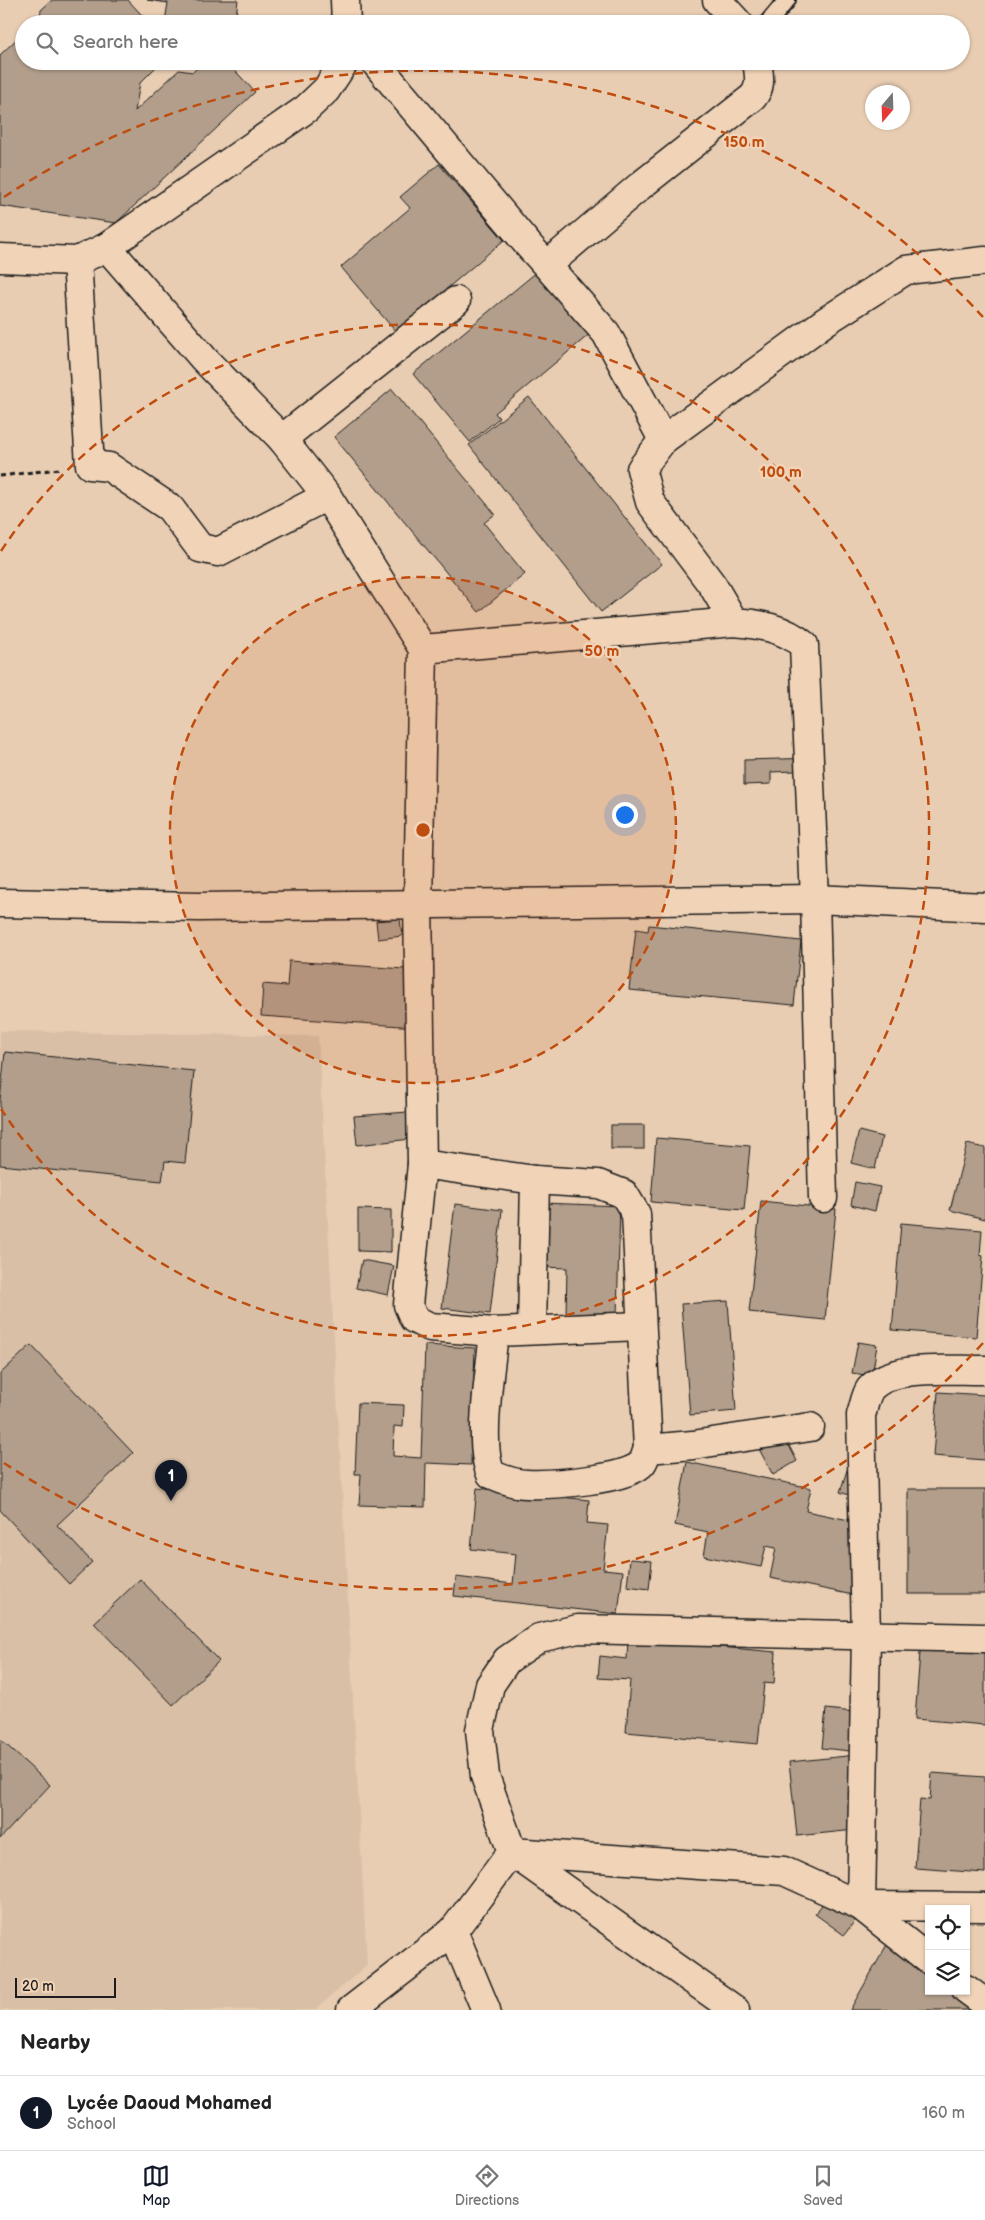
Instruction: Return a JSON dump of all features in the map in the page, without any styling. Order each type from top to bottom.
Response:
[{"type":"street","points":[[345,0],[346,15]]},
{"type":"street","points":[[717,0],[731,15]]},
{"type":"street","points":[[0,258],[78,260],[107,247],[306,109],[326,90],[338,70]]},
{"type":"street","points":[[382,70],[606,333],[663,440]]},
{"type":"street","points":[[542,260],[553,260],[561,255],[640,186],[753,97],[759,85],[758,70]]},
{"type":"street","points":[[107,247],[204,359],[282,439],[327,496],[423,649],[418,903],[422,1164],[408,1305],[414,1319],[430,1327],[494,1332],[641,1326]]},
{"type":"street","points":[[78,260],[90,465],[109,467],[170,508],[200,548],[218,552],[327,496]]},
{"type":"street","points":[[734,622],[713,586],[650,502],[642,469],[663,440],[826,321],[906,270],[985,261]]},
{"type":"street","points":[[282,439],[456,301]]},
{"type":"street","points":[[423,649],[734,622],[761,625],[783,632],[804,645],[815,899],[823,1198]]},
{"type":"street","points":[[0,903],[199,907],[815,899],[985,907]]},
{"type":"street","points":[[422,1164],[535,1180],[598,1184],[624,1194],[636,1214],[648,1449],[642,1463],[631,1471],[608,1477],[557,1484],[525,1484],[491,1474],[486,1464],[486,1423],[494,1332]]},
{"type":"street","points":[[532,1329],[535,1180]]},
{"type":"street","points":[[861,1906],[866,1636],[861,1415],[869,1391],[883,1378],[906,1372],[985,1370]]},
{"type":"street","points":[[648,1449],[693,1445],[810,1427]]},
{"type":"street","points":[[735,2010],[512,1852],[484,1776],[480,1730],[490,1685],[507,1660],[539,1638],[578,1629],[985,1638]]},
{"type":"street","points":[[512,1852],[784,1871],[861,1906],[925,1957]]},
{"type":"street","points":[[351,2010],[453,1931],[512,1852]]},
{"type":"street","points":[[861,1906],[985,1907]]},
{"type":"street","points":[[453,1931],[486,2010]]},
{"type":"street","points":[[970,1992],[985,2003]]},
{"type":"lane","points":[[774,15],[787,0]]},
{"type":"path","points":[[0,476],[90,465]]},
{"type":"shaded area","points":[[0,1031],[318,1036],[367,1965],[315,2010],[0,2010]]},
{"type":"building","points":[[52,0],[128,0],[142,15],[40,15],[41,10]]},
{"type":"building","points":[[147,0],[238,0],[236,15],[166,15],[168,3]]},
{"type":"building","points":[[15,41],[15,70],[153,70],[140,83],[135,111],[179,70],[193,72],[195,70],[234,70],[255,92],[116,223],[0,206],[0,55]]},
{"type":"building","points":[[439,164],[504,240],[396,332],[341,267],[410,208],[400,197]]},
{"type":"building","points":[[544,266],[597,328],[495,413],[499,418],[470,442],[413,374]]},
{"type":"building","points":[[392,389],[495,514],[484,523],[525,574],[479,612],[334,437]]},
{"type":"building","points":[[529,397],[662,564],[601,612],[469,445]]},
{"type":"building","points":[[818,758],[818,770],[771,772],[771,784],[744,785],[744,760]]},
{"type":"building","points":[[400,919],[402,936],[378,939],[376,921]]},
{"type":"building","points":[[649,925],[801,941],[794,1005],[629,990],[636,929],[648,931]]},
{"type":"building","points":[[289,961],[419,970],[415,1027],[261,1016],[263,984],[287,986]]},
{"type":"building","points":[[5,1052],[194,1071],[185,1163],[165,1161],[162,1181],[0,1165],[0,1101]]},
{"type":"building","points":[[408,1112],[411,1139],[357,1145],[354,1116]]},
{"type":"building","points":[[611,1125],[644,1125],[644,1149],[611,1149]]},
{"type":"building","points":[[859,1131],[882,1137],[875,1169],[851,1163]]},
{"type":"building","points":[[656,1138],[750,1146],[744,1210],[651,1202]]},
{"type":"building","points":[[967,1144],[985,1148],[985,1219],[950,1210]]},
{"type":"building","points":[[855,1182],[880,1187],[875,1211],[851,1205]]},
{"type":"building","points":[[761,1201],[836,1209],[825,1320],[749,1312]]},
{"type":"building","points":[[543,1203],[620,1206],[617,1316],[566,1315],[567,1268],[541,1267]]},
{"type":"building","points":[[455,1204],[502,1210],[490,1314],[442,1308]]},
{"type":"building","points":[[358,1209],[391,1210],[391,1252],[358,1251]]},
{"type":"building","points":[[901,1223],[982,1230],[980,1255],[983,1256],[976,1337],[892,1330]]},
{"type":"building","points":[[362,1260],[394,1266],[388,1295],[356,1288]]},
{"type":"building","points":[[728,1301],[736,1411],[690,1415],[681,1304]]},
{"type":"building","points":[[858,1342],[877,1345],[872,1376],[852,1373]]},
{"type":"building","points":[[31,1345],[133,1453],[57,1525],[92,1562],[69,1584],[0,1510],[0,1374]]},
{"type":"building","points":[[425,1345],[475,1348],[471,1465],[426,1463],[425,1507],[359,1505],[361,1474],[355,1474],[358,1403],[404,1405],[403,1427],[394,1426],[393,1456],[421,1458]]},
{"type":"building","points":[[938,1392],[985,1395],[985,1460],[933,1456]]},
{"type":"building","points":[[784,1436],[797,1461],[773,1475],[759,1449]]},
{"type":"building","points":[[687,1462],[811,1488],[806,1511],[868,1524],[853,1595],[770,1578],[776,1548],[766,1546],[761,1567],[704,1556],[708,1532],[675,1525]]},
{"type":"building","points":[[848,1467],[875,1475],[867,1501],[840,1492]]},
{"type":"building","points":[[477,1488],[589,1500],[587,1523],[608,1525],[603,1569],[623,1571],[618,1614],[454,1596],[456,1577],[513,1584],[516,1554],[471,1549]]},
{"type":"building","points":[[908,1489],[985,1489],[985,1594],[908,1594]]},
{"type":"building","points":[[630,1559],[652,1561],[649,1589],[627,1586]]},
{"type":"building","points":[[140,1579],[219,1661],[173,1705],[94,1623]]},
{"type":"building","points":[[922,1626],[985,1631],[985,1725],[915,1719]]},
{"type":"building","points":[[628,1639],[776,1652],[774,1684],[764,1683],[758,1744],[626,1732],[630,1680],[598,1678],[600,1656],[627,1659]]},
{"type":"building","points":[[826,1709],[873,1714],[869,1753],[822,1748]]},
{"type":"building","points":[[0,1739],[50,1785],[0,1839]]},
{"type":"building","points":[[866,1754],[874,1828],[797,1836],[789,1762]]},
{"type":"building","points":[[932,1773],[985,1777],[985,1873],[915,1868],[920,1799],[930,1800]]},
{"type":"building","points":[[834,1889],[863,1910],[844,1935],[815,1914]]},
{"type":"building","points":[[889,1941],[925,1962],[925,1995],[970,1995],[985,2010],[850,2010]]},
{"type":"place","name":"Lycée Daoud Mohamed","points":[[171,1501]]}]
